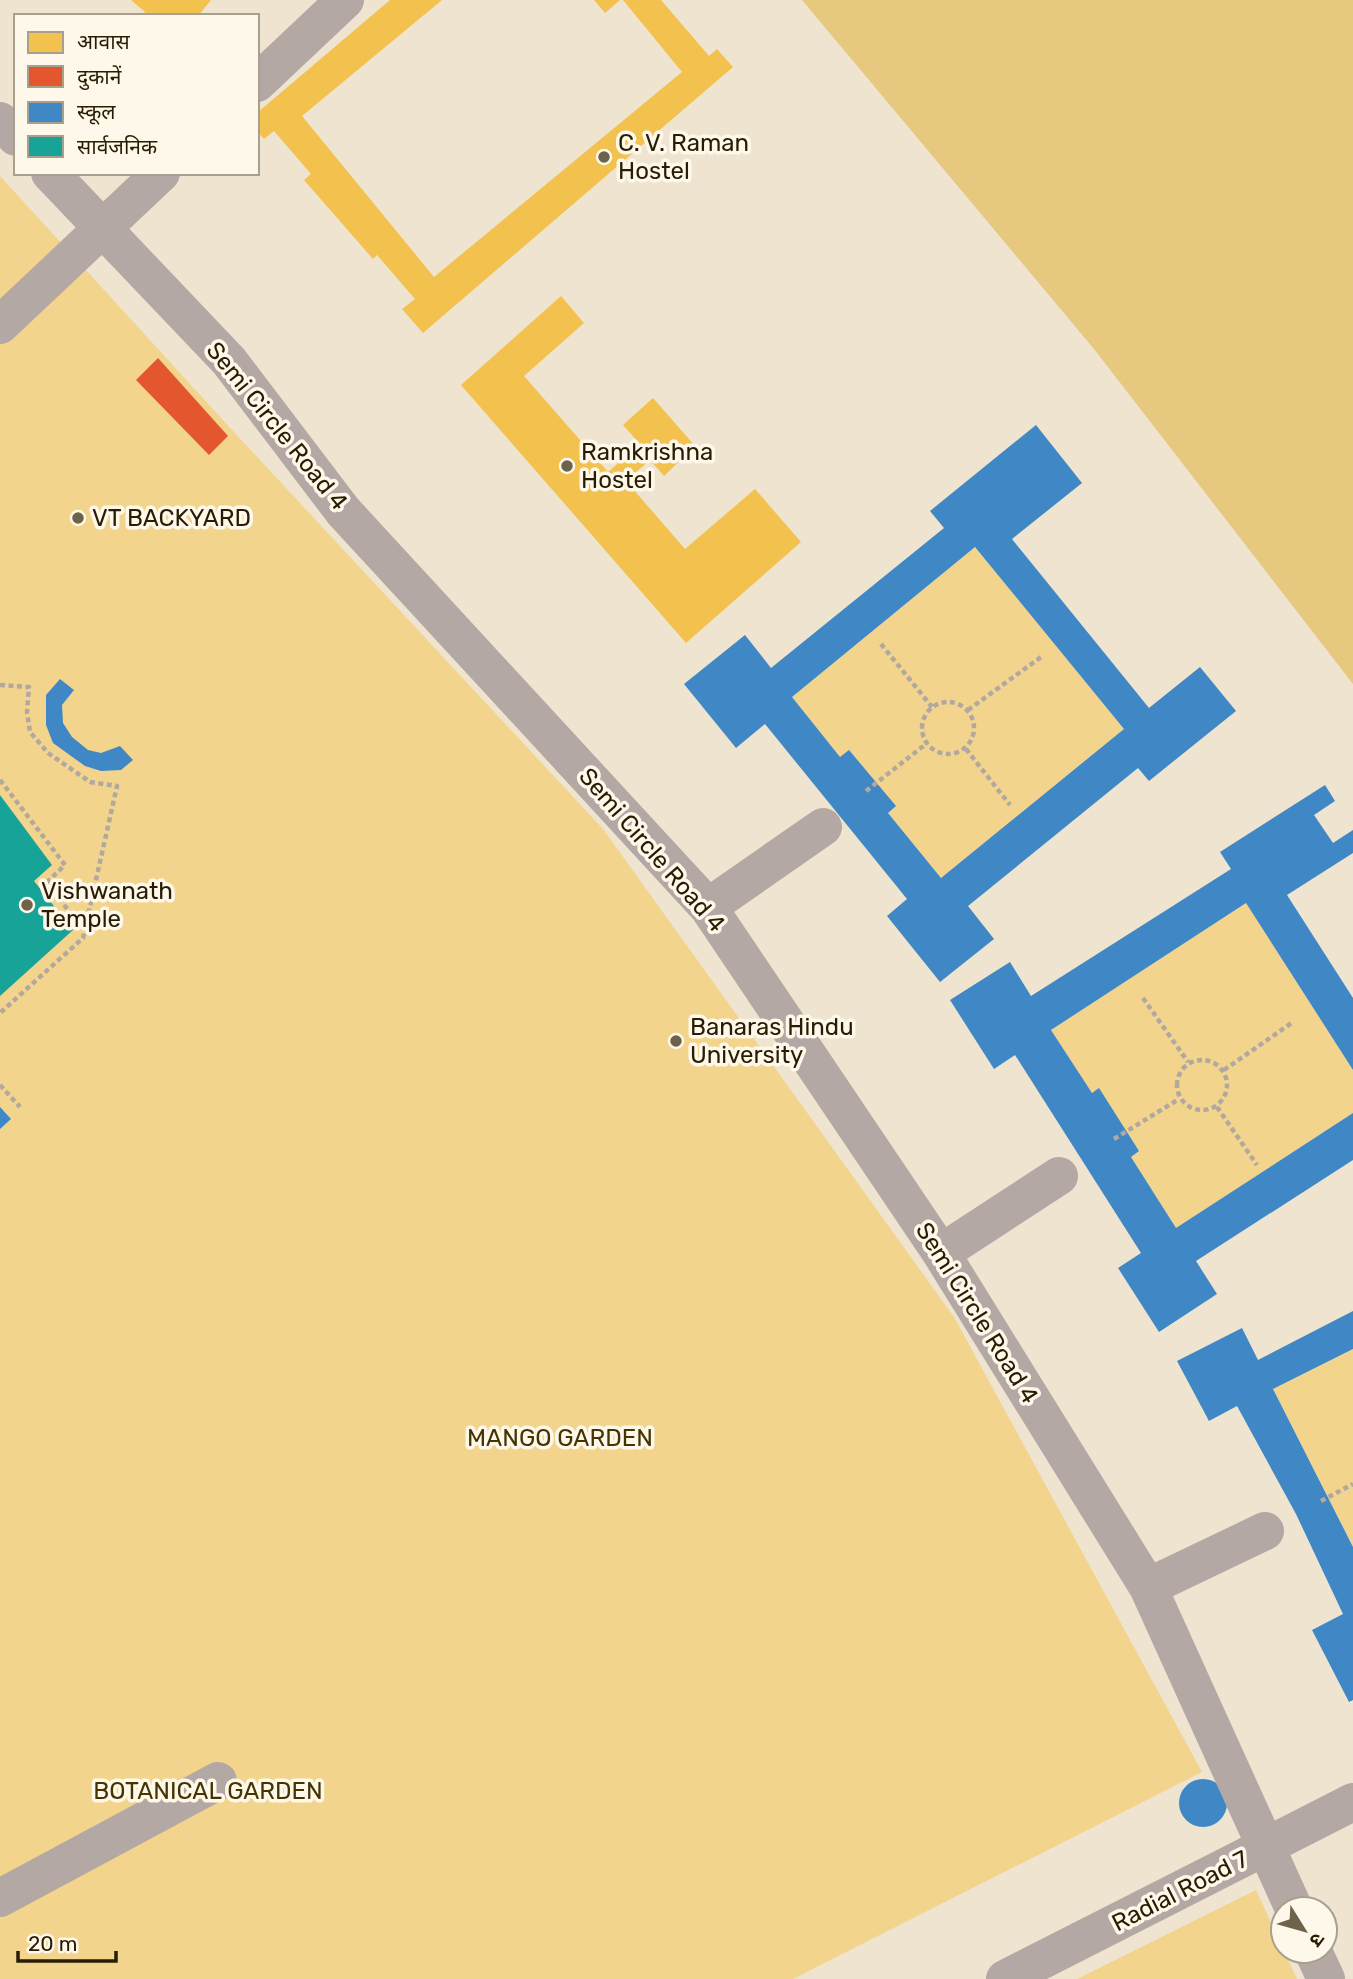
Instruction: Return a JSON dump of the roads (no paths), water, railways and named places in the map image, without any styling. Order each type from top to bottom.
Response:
[{"type":"lane","points":[[259,81],[345,0]]},
{"type":"lane","points":[[0,121],[14,135]]},
{"type":"lane","name":"Semi Circle Road 4","points":[[52,175],[229,360],[343,511],[708,907],[941,1253],[1147,1587],[1288,1895]]},
{"type":"lane","points":[[0,325],[159,175]]},
{"type":"lane","points":[[708,907],[823,827]]},
{"type":"lane","points":[[941,1253],[1059,1176]]},
{"type":"lane","points":[[1147,1587],[1265,1531]]},
{"type":"lane","points":[[0,1898],[218,1781]]},
{"type":"lane","name":"Radial Road 7","points":[[1005,1979],[1353,1802]]},
{"type":"place","name":"C. V. Raman Hostel","points":[[604,157]]},
{"type":"place","name":"Ramkrishna Hostel","points":[[567,466]]},
{"type":"place","name":"VT BACKYARD","points":[[78,518]]},
{"type":"place","name":"Vishwanath Temple","points":[[27,905]]},
{"type":"place","name":"Banaras Hindu University","points":[[676,1041]]},
{"type":"park label","name":"MANGO GARDEN","points":[[560,1438]]},
{"type":"park label","name":"BOTANICAL GARDEN","points":[[208,1791]]}]
